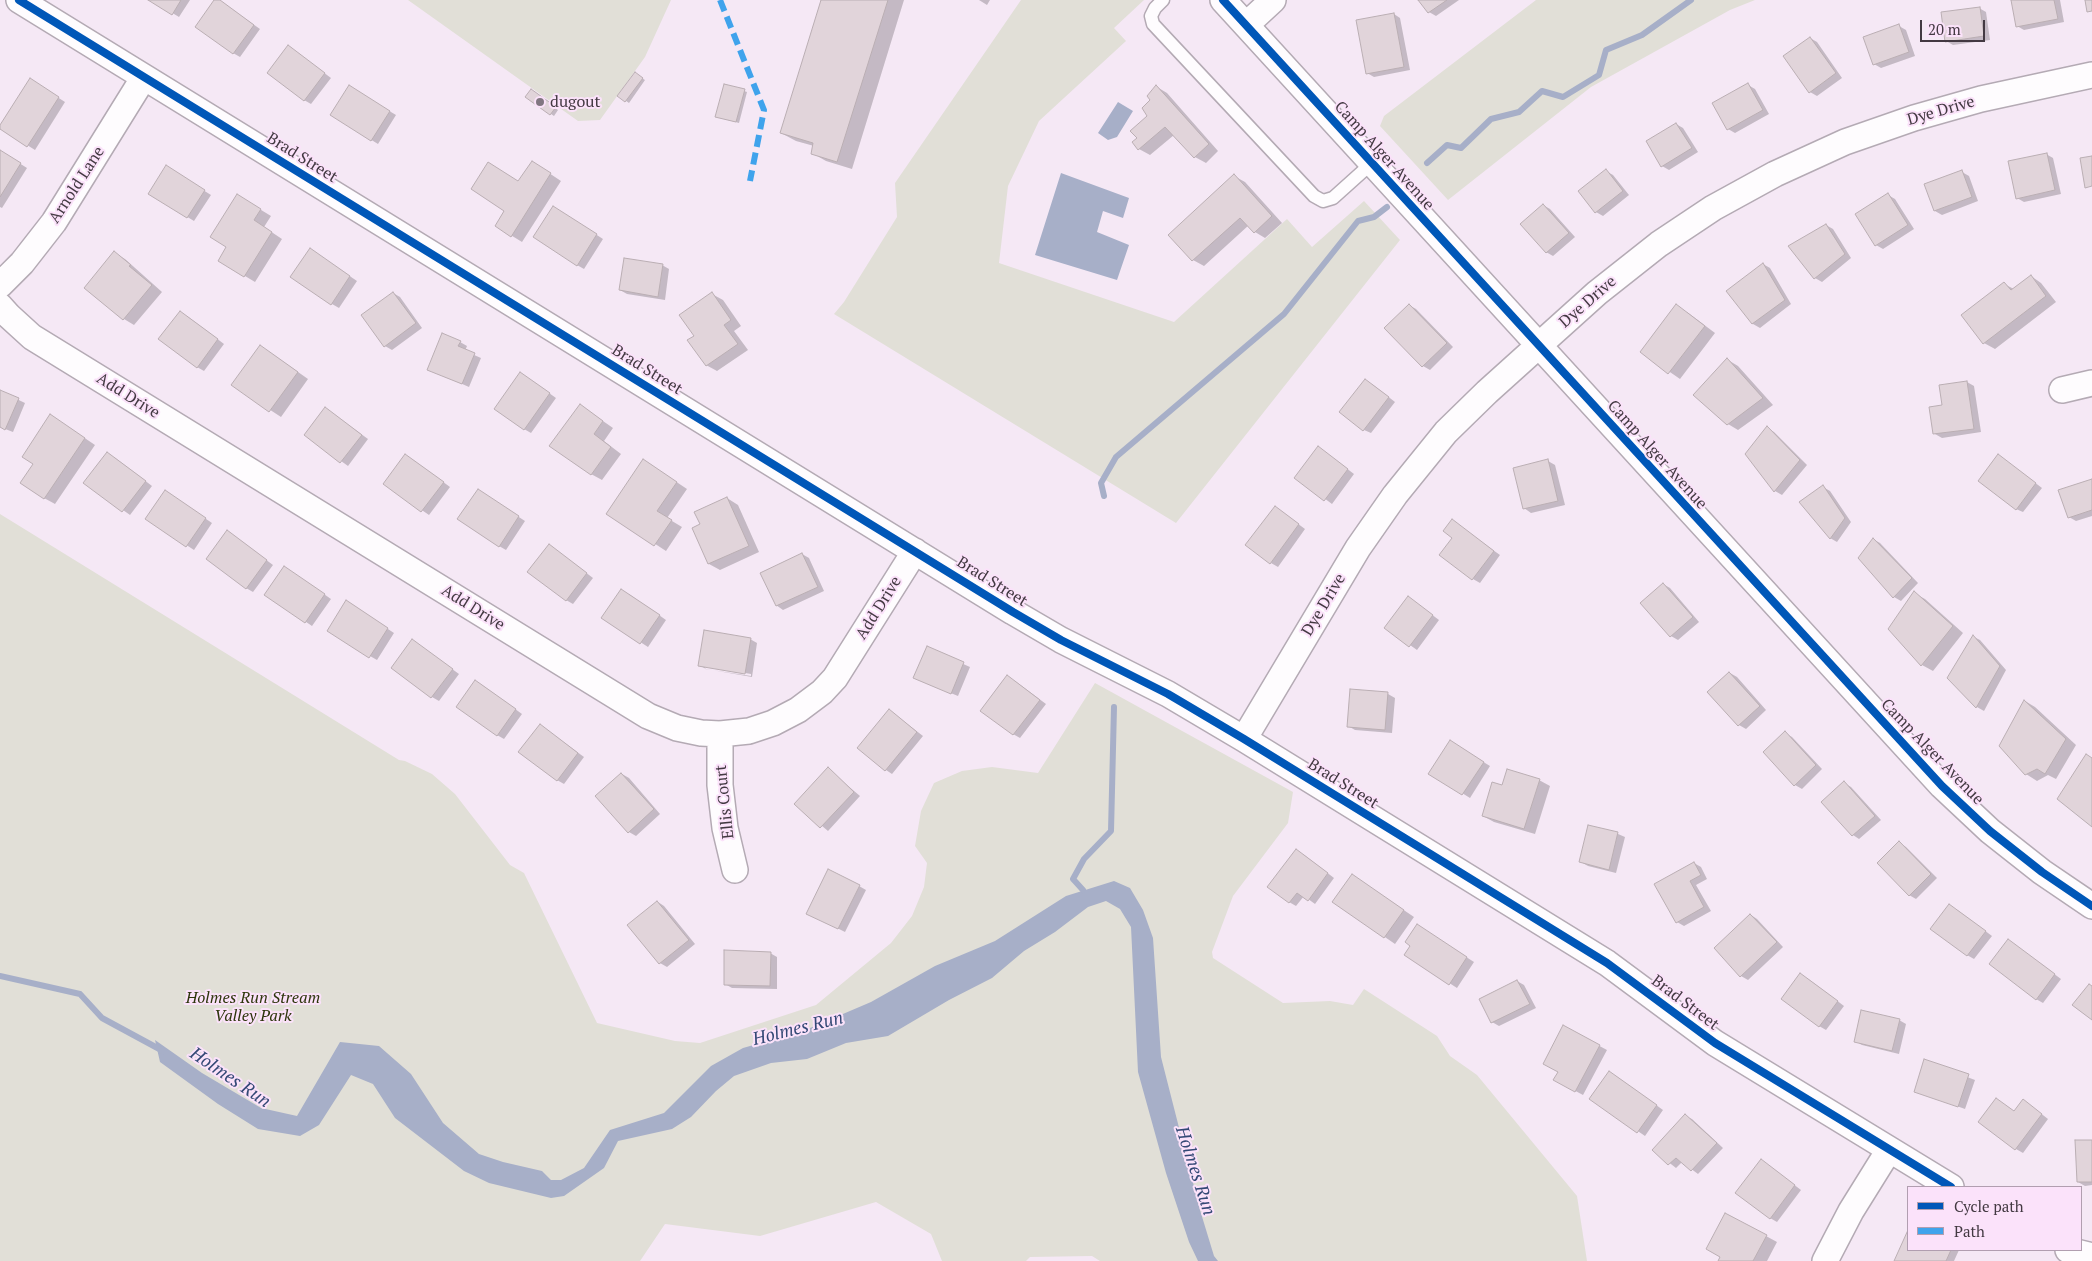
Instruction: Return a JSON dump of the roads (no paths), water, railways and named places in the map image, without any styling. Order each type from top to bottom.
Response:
[{"type":"street","name":"Brad Street","points":[[19,0],[1061,640],[1168,694],[1244,739],[1608,963],[1715,1043],[1949,1186]]},
{"type":"street","name":"Camp Alger Avenue","points":[[1223,0],[1942,786],[1990,831],[2042,872],[2092,906]]},
{"type":"street","points":[[1246,25],[1273,0]]},
{"type":"street","name":"Dye Drive","points":[[1244,739],[1358,548],[1394,495],[1446,432],[1487,392],[1597,293],[1659,244],[1713,208],[1775,174],[1845,142],[1914,118],[1981,99],[2092,76]]},
{"type":"street","name":"Arnold Lane","points":[[0,285],[22,263],[54,222],[144,77]]},
{"type":"street","name":"Add Drive","points":[[0,306],[8,316],[32,337],[648,716],[677,728],[701,733],[720,734],[749,731],[773,723],[798,710],[822,692],[835,678],[915,551]]},
{"type":"street","points":[[2062,390],[2092,384]]},
{"type":"street","name":"Ellis Court","points":[[720,734],[720,785],[725,828],[735,870]]},
{"type":"street","points":[[1825,1261],[1851,1211],[1889,1150]]},
{"type":"street","points":[[2072,1251],[2092,1256]]},
{"type":"lane","points":[[1163,0],[1154,8],[1151,16],[1153,24],[1314,196],[1323,201],[1333,198],[1372,163]]},
{"type":"water","points":[[1118,102],[1133,111],[1117,137],[1108,140],[1098,133]]},
{"type":"water","points":[[1061,173],[1129,198],[1123,218],[1103,211],[1097,232],[1129,245],[1117,280],[1035,255]]},
{"type":"water","points":[[1114,881],[1130,888],[1143,910],[1153,938],[1161,1057],[1200,1210],[1214,1256],[1218,1261],[1198,1261],[1189,1242],[1166,1173],[1138,1072],[1131,927],[1120,909],[1106,901],[1088,907],[1055,932],[1024,951],[992,978],[949,1000],[888,1036],[846,1043],[807,1059],[771,1063],[734,1076],[716,1091],[691,1117],[672,1129],[618,1141],[604,1168],[564,1196],[551,1198],[489,1183],[464,1171],[395,1118],[373,1084],[351,1075],[319,1125],[300,1136],[258,1129],[218,1104],[160,1062],[155,1040],[202,1073],[261,1108],[297,1116],[340,1042],[379,1046],[411,1074],[443,1123],[479,1154],[542,1171],[551,1180],[561,1180],[584,1168],[610,1130],[664,1113],[711,1066],[743,1048],[803,1031],[871,1002],[935,966],[995,941],[1066,896]]},
{"type":"waterway","points":[[1427,163],[1447,145],[1461,148],[1491,119],[1519,112],[1542,91],[1563,97],[1599,75],[1606,50],[1642,35],[1691,0]]},
{"type":"waterway","points":[[1104,496],[1101,483],[1116,457],[1284,314],[1358,221],[1374,217],[1387,207]]},
{"type":"waterway","points":[[1083,890],[1073,879],[1084,859],[1111,831],[1114,707]]},
{"type":"waterway","name":"Holmes Run","points":[[0,976],[80,994],[102,1018],[163,1051]]},
{"type":"place","name":"dugout","points":[[540,102]]},
{"type":"park label","name":"Holmes Run Stream Valley Park","points":[[253,1007]]}]
